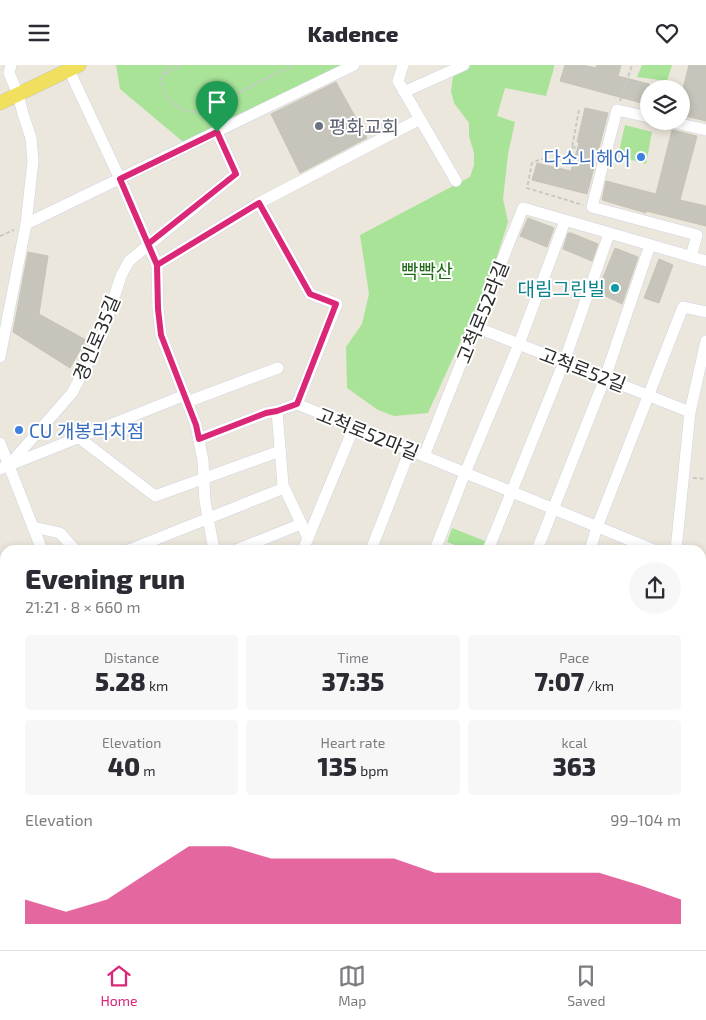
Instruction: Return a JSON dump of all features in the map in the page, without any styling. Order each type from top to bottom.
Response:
[{"type":"main road","points":[[0,103],[67,68]]},
{"type":"street","points":[[0,357],[26,224],[34,161],[31,138],[10,73],[10,65]]},
{"type":"street","points":[[26,224],[354,65]]},
{"type":"street","points":[[403,65],[398,81],[456,181]]},
{"type":"street","points":[[404,92],[464,65]]},
{"type":"street","points":[[67,68],[120,179],[157,265],[158,309],[161,335],[196,425],[203,461],[205,501],[213,545]]},
{"type":"street","points":[[640,115],[617,110],[592,207],[697,235],[691,257]]},
{"type":"street","points":[[157,265],[259,203],[420,119]]},
{"type":"street","points":[[690,126],[706,130]]},
{"type":"street","name":"경인로35길","points":[[4,467],[72,393],[102,335],[121,276],[129,261],[236,174],[217,132]]},
{"type":"street","name":"고척로52마길","points":[[259,203],[310,294],[336,304],[297,404],[642,545]]},
{"type":"street","name":"고척로52라길","points":[[424,456],[523,208],[706,261]]},
{"type":"street","points":[[437,545],[519,344],[565,221]]},
{"type":"street","points":[[490,545],[564,362],[609,234]]},
{"type":"street","points":[[539,545],[605,378],[650,245]]},
{"type":"street","points":[[592,545],[682,307],[706,312]]},
{"type":"street","name":"고척로52길","points":[[476,327],[690,411]]},
{"type":"street","points":[[677,545],[690,411],[706,341]]},
{"type":"street","points":[[4,467],[78,437],[278,368]]},
{"type":"street","points":[[199,439],[266,413],[297,404]]},
{"type":"street","points":[[277,411],[284,488],[308,539]]},
{"type":"street","points":[[305,545],[354,427]]},
{"type":"street","points":[[78,437],[155,496],[280,451]]},
{"type":"street","points":[[0,443],[4,467],[40,545]]},
{"type":"street","points":[[373,545],[410,450]]},
{"type":"street","points":[[141,545],[284,488]]},
{"type":"street","points":[[248,545],[301,524]]},
{"type":"street","points":[[33,527],[60,533],[71,545]]},
{"type":"path","points":[[169,65],[163,75],[162,85],[167,99],[179,107],[193,112],[206,109],[294,65]]},
{"type":"path","points":[[163,75],[181,65]]},
{"type":"path","points":[[617,110],[632,65]]},
{"type":"path","points":[[579,110],[569,163],[541,159],[532,163],[527,188],[592,207]]},
{"type":"path","points":[[572,147],[606,154]]},
{"type":"green space","points":[[116,65],[349,65],[188,146],[120,89]]},
{"type":"green space","name":"빡빡산","points":[[464,65],[554,65],[554,68],[546,96],[505,88],[497,116],[515,122],[508,154],[503,199],[508,222],[492,272],[428,413],[394,416],[378,410],[347,388],[346,347],[362,324],[369,294],[360,235],[470,177],[474,165],[474,153],[469,136],[469,123],[454,103],[451,91],[454,69]]},
{"type":"green space","points":[[642,65],[672,65],[667,80],[637,77]]},
{"type":"green space","points":[[625,125],[652,132],[646,164],[618,156]]},
{"type":"green space","points":[[452,528],[485,541],[484,545],[454,545],[447,542]]},
{"type":"building","points":[[565,65],[583,65],[596,68],[597,65],[621,65],[618,76],[640,82],[640,103],[560,81]]},
{"type":"building","points":[[689,65],[706,65],[706,121],[690,117],[690,80],[685,80]]},
{"type":"building","name":"평화교회","points":[[336,82],[367,138],[300,173],[271,114]]},
{"type":"building","points":[[585,108],[608,113],[587,194],[532,180],[537,163],[571,171],[579,143],[577,142]]},
{"type":"building","points":[[672,130],[697,136],[680,200],[706,206],[706,226],[646,211],[646,213],[602,200],[606,181],[656,194]]},
{"type":"building","points":[[528,218],[554,228],[547,247],[520,236]]},
{"type":"building","points":[[568,233],[598,244],[592,261],[563,249]]},
{"type":"building","points":[[615,248],[638,257],[622,304],[597,292]]},
{"type":"building","points":[[28,252],[48,256],[39,314],[86,340],[70,368],[13,332]]},
{"type":"building","points":[[659,259],[673,265],[659,303],[644,298]]},
{"type":"place","name":"평화교회","points":[[319,126]]},
{"type":"place","name":"다소니헤어","points":[[641,157]]},
{"type":"place","name":"대림그린빌","points":[[615,288]]},
{"type":"place","name":"CU 개봉리치점","points":[[19,430]]},
{"type":"route","points":[[217,132],[120,179],[157,265],[259,203],[310,294],[336,304],[297,404],[266,413],[199,439],[196,425],[161,335],[158,309],[157,265],[148,244],[236,174],[217,132]]}]
